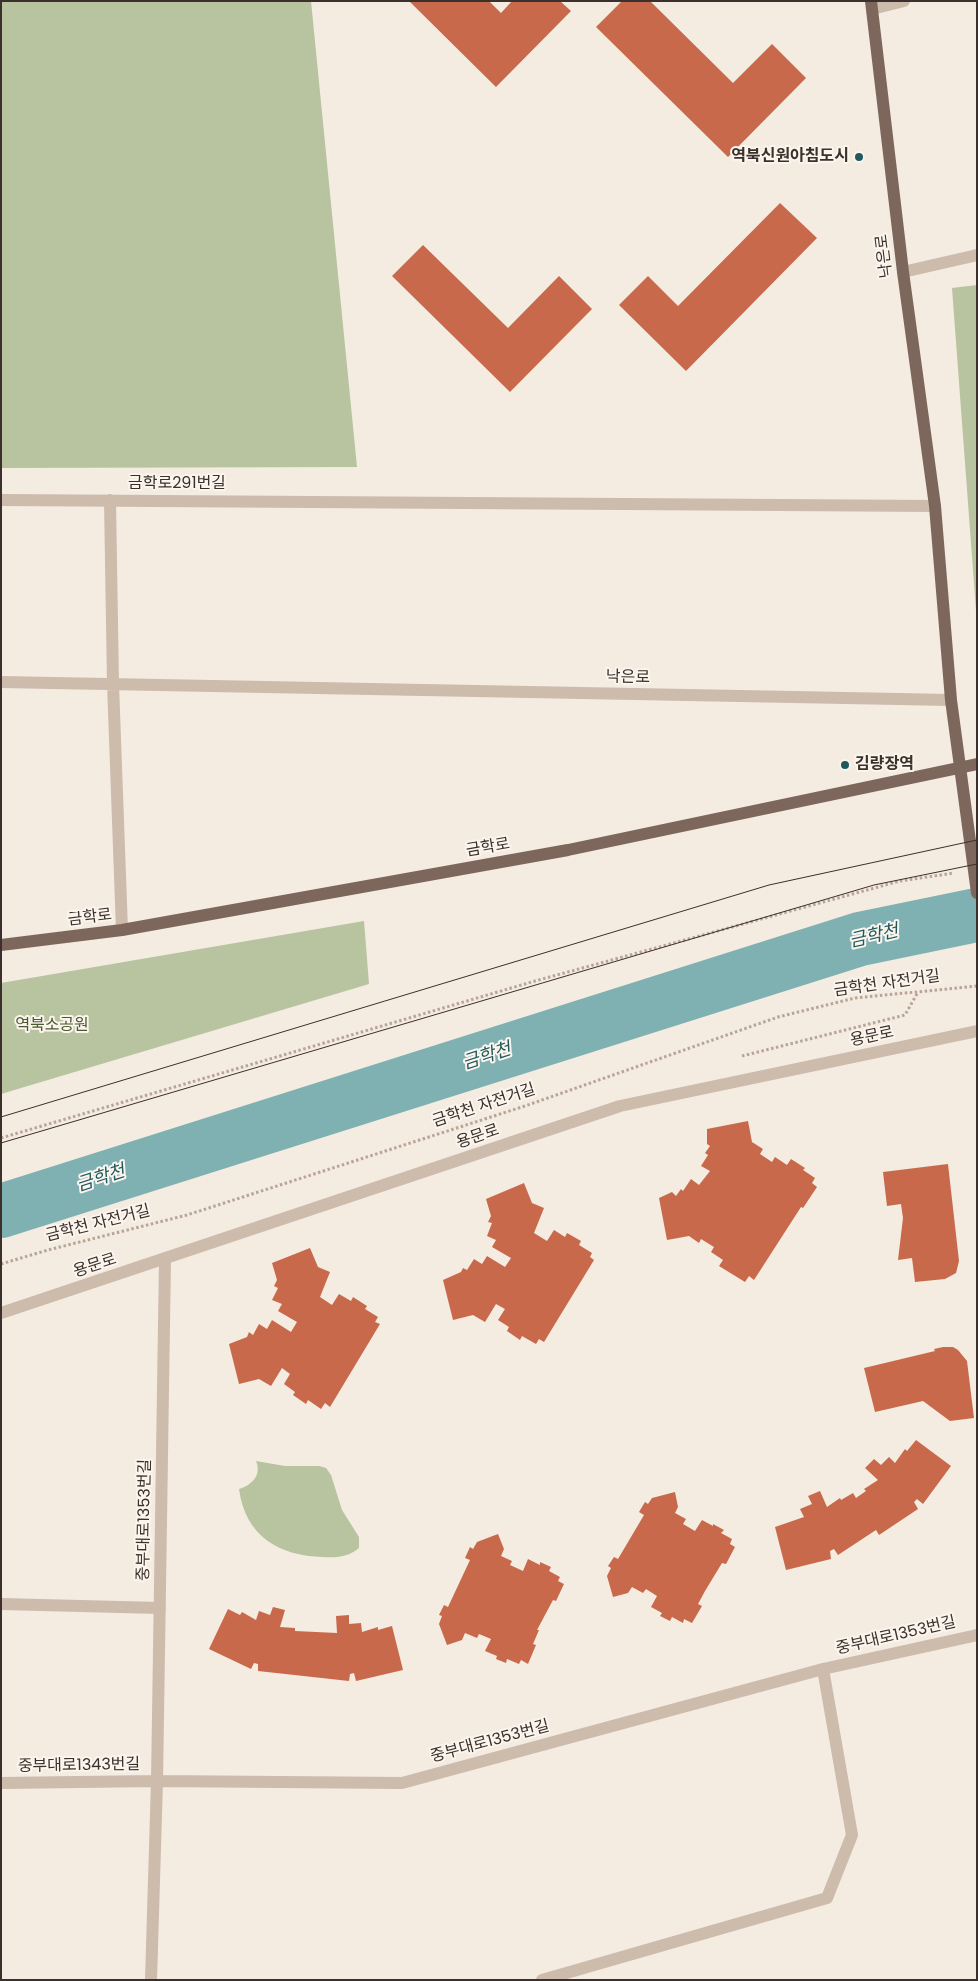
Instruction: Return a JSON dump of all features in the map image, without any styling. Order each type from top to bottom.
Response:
[{"type":"main road","name":"낙은로","points":[[872,5],[903,272],[935,506],[951,700],[977,893]]},
{"type":"main road","name":"금학로","points":[[1,945],[122,930],[568,850],[977,764]]},
{"type":"street","points":[[872,5],[904,1]]},
{"type":"street","points":[[903,272],[977,255]]},
{"type":"street","points":[[1,500],[110,500]]},
{"type":"street","name":"금학로291번길","points":[[122,930],[113,684],[110,500],[935,506]]},
{"type":"street","points":[[1,682],[113,684]]},
{"type":"street","name":"낙은로","points":[[113,684],[951,700]]},
{"type":"street","name":"용문로","points":[[1,1313],[620,1106],[977,1031]]},
{"type":"street","name":"중부대로1353번길","points":[[151,1980],[158,1781],[166,1259]]},
{"type":"street","points":[[1,1604],[160,1608]]},
{"type":"street","name":"중부대로1353번길","points":[[158,1781],[402,1783],[823,1670],[977,1635]]},
{"type":"street","name":"중부대로1353번길","points":[[542,1980],[826,1898],[852,1834],[823,1670]]},
{"type":"street","name":"중부대로1343번길","points":[[1,1783],[158,1781]]},
{"type":"path","points":[[1,1138],[535,980],[900,881],[958,873]]},
{"type":"path","name":"금학천 자전거길","points":[[1,1264],[48,1250],[187,1215],[525,1106],[778,1017],[855,998],[977,986]]},
{"type":"path","points":[[740,1056],[905,1015],[918,992]]},
{"type":"green space","points":[[1,1],[311,1],[357,467],[1,468]]},
{"type":"green space","points":[[977,285],[977,624],[952,288]]},
{"type":"green space","name":"역북소공원","points":[[364,921],[369,984],[1,1094],[1,983]]},
{"type":"green space","points":[[256,1461],[285,1466],[319,1466],[326,1468],[331,1475],[342,1510],[359,1537],[359,1548],[338,1557],[307,1556],[278,1547],[266,1540],[248,1519],[242,1505],[239,1489],[255,1479],[258,1471]]},
{"type":"building","points":[[409,1],[489,1],[501,13],[512,1],[560,1],[571,11],[496,87]]},
{"type":"building","points":[[622,1],[650,1],[733,83],[772,44],[806,78],[728,157],[596,27]]},
{"type":"building","points":[[780,203],[817,238],[686,371],[619,305],[648,276],[678,306]]},
{"type":"building","points":[[423,245],[508,328],[559,276],[592,309],[510,392],[392,276]]},
{"type":"building","points":[[748,1121],[752,1142],[763,1149],[760,1154],[772,1162],[775,1157],[787,1165],[791,1159],[805,1168],[803,1170],[815,1178],[812,1183],[817,1187],[803,1208],[801,1207],[754,1280],[749,1276],[745,1282],[719,1266],[723,1260],[711,1252],[714,1247],[701,1239],[699,1243],[689,1236],[667,1240],[659,1198],[672,1192],[676,1196],[681,1189],[683,1191],[691,1179],[699,1185],[710,1171],[701,1166],[708,1155],[705,1153],[710,1146],[707,1144],[707,1129]]},
{"type":"building","points":[[948,1164],[959,1261],[956,1273],[945,1279],[915,1282],[912,1258],[898,1260],[903,1218],[901,1204],[887,1206],[883,1172]]},
{"type":"building","points":[[524,1183],[532,1203],[544,1208],[534,1233],[547,1241],[554,1230],[565,1237],[567,1233],[581,1241],[579,1245],[592,1253],[590,1257],[594,1260],[544,1342],[539,1339],[536,1344],[522,1336],[520,1340],[507,1331],[509,1327],[498,1320],[505,1309],[496,1304],[485,1322],[473,1315],[453,1320],[443,1280],[461,1272],[463,1268],[467,1270],[474,1259],[482,1264],[487,1256],[505,1267],[511,1258],[492,1247],[496,1240],[487,1236],[492,1223],[488,1222],[491,1216],[486,1199]]},
{"type":"building","points":[[310,1248],[318,1267],[330,1272],[320,1297],[332,1305],[339,1294],[351,1301],[353,1297],[367,1306],[365,1309],[378,1317],[375,1322],[380,1324],[330,1407],[325,1403],[321,1409],[308,1400],[306,1404],[293,1395],[295,1392],[284,1384],[290,1374],[282,1368],[271,1386],[259,1379],[239,1384],[229,1344],[247,1337],[249,1332],[253,1335],[259,1324],[267,1329],[272,1320],[291,1332],[297,1322],[278,1311],[282,1304],[272,1300],[278,1288],[274,1286],[277,1280],[272,1263]]},
{"type":"building","points":[[953,1347],[967,1361],[974,1418],[950,1421],[923,1401],[875,1412],[864,1368],[935,1351],[934,1349]]},
{"type":"building","points":[[916,1440],[951,1466],[923,1504],[917,1499],[914,1502],[918,1509],[879,1535],[876,1530],[838,1555],[834,1549],[830,1551],[831,1559],[786,1570],[775,1527],[804,1517],[800,1509],[812,1504],[808,1496],[820,1491],[827,1507],[840,1498],[841,1500],[853,1493],[856,1498],[866,1491],[864,1489],[878,1480],[865,1468],[874,1459],[881,1465],[889,1457],[895,1463],[905,1449],[907,1451]]},
{"type":"building","points":[[675,1492],[678,1507],[675,1513],[686,1519],[683,1524],[695,1531],[702,1520],[713,1526],[713,1524],[724,1530],[721,1533],[732,1539],[730,1544],[735,1547],[726,1564],[722,1563],[705,1591],[698,1604],[702,1606],[692,1623],[684,1619],[683,1623],[672,1617],[670,1621],[660,1616],[662,1613],[651,1607],[657,1596],[646,1589],[643,1593],[632,1587],[628,1593],[613,1597],[607,1576],[611,1568],[608,1566],[614,1557],[618,1559],[644,1515],[639,1512],[645,1502],[648,1504],[652,1498]]},
{"type":"building","points":[[498,1534],[504,1549],[501,1556],[512,1561],[510,1565],[523,1571],[528,1559],[540,1565],[540,1562],[551,1567],[549,1571],[560,1577],[558,1581],[564,1584],[556,1601],[553,1600],[537,1630],[539,1630],[533,1644],[536,1645],[528,1664],[521,1660],[519,1664],[507,1659],[506,1663],[496,1659],[497,1656],[485,1651],[491,1639],[479,1634],[477,1638],[465,1633],[462,1640],[447,1645],[439,1624],[442,1616],[439,1615],[444,1605],[448,1607],[470,1560],[465,1558],[470,1547],[473,1549],[477,1542]]},
{"type":"building","points":[[273,1607],[285,1610],[280,1627],[295,1628],[295,1631],[337,1633],[336,1616],[349,1615],[349,1624],[361,1623],[362,1632],[378,1627],[378,1630],[392,1626],[403,1670],[356,1681],[354,1673],[350,1674],[349,1681],[258,1671],[258,1664],[254,1663],[251,1669],[209,1649],[228,1609],[240,1615],[242,1612],[256,1620],[259,1611],[270,1615]]},
{"type":"waterway","name":"금학천","points":[[1,1211],[860,939],[977,915]]},
{"type":"tram line","points":[[1,1117],[769,885],[977,840]]},
{"type":"tram line","points":[[1,1143],[874,885],[977,864]]},
{"type":"place","name":"역북신원아침도시","points":[[859,157]]},
{"type":"place","name":"김량장역","points":[[845,765]]}]
